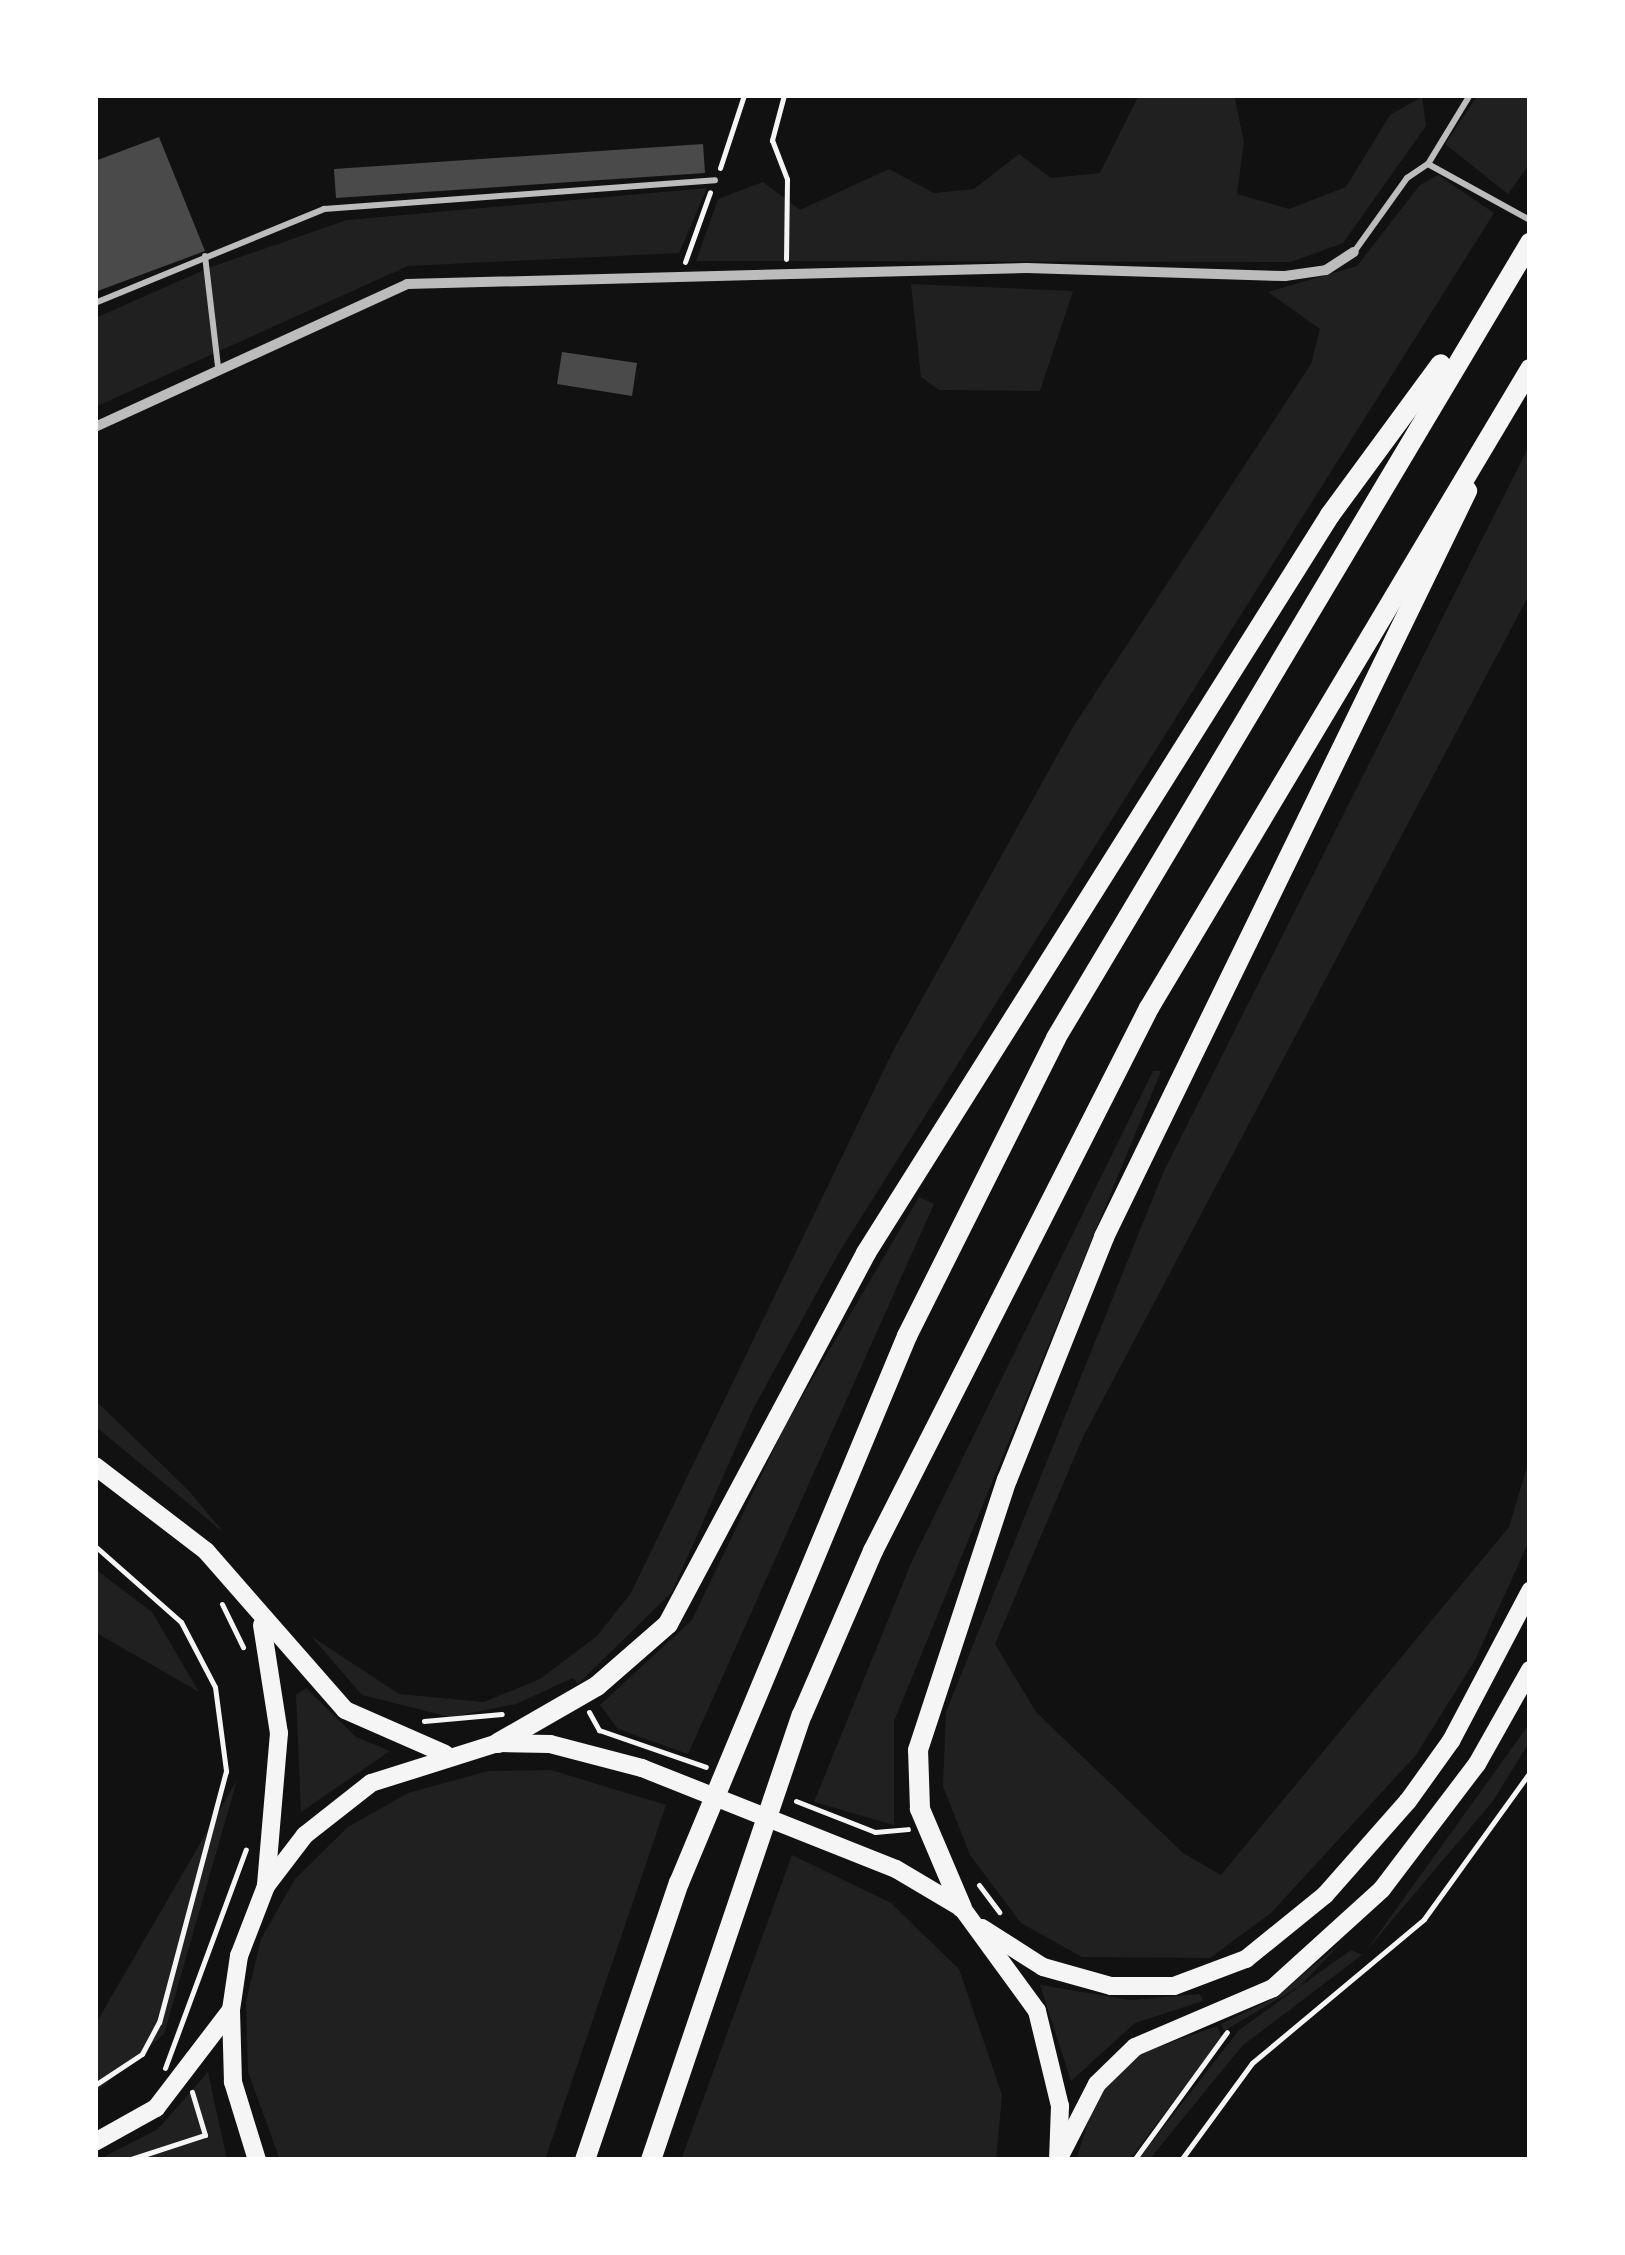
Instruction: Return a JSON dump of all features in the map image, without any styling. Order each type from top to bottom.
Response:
[{"type":"highway","points":[[498,1742],[581,1696],[668,1624],[786,1394],[956,1108],[1330,514],[1528,245]]},
{"type":"highway","points":[[585,2160],[679,1882],[906,1336],[1056,1038],[1528,245]]},
{"type":"highway","points":[[651,2160],[802,1715],[873,1550],[1149,1008],[1530,369]]},
{"type":"highway","points":[[962,1908],[925,1824],[923,1721],[1104,1237],[1518,388]]},
{"type":"main road","points":[[95,1466],[206,1551],[262,1624],[345,1710],[446,1754]]},
{"type":"main road","points":[[982,1928],[1043,1968],[1111,1986],[1174,1986],[1246,1959],[1325,1896],[1408,1801],[1452,1741],[1530,1590]]},
{"type":"main road","points":[[257,2160],[233,2082],[231,2010],[239,1956],[266,1886],[279,1733],[262,1624]]},
{"type":"main road","points":[[1058,2159],[1116,2063],[1156,2035],[1215,2016],[1273,1988],[1382,1889],[1477,1764],[1530,1670]]},
{"type":"main road","points":[[266,1886],[336,1807],[446,1754],[498,1742],[550,1744],[642,1768],[875,1860],[962,1908],[982,1928],[1037,2011],[1060,2106],[1058,2159]]},
{"type":"main road","points":[[95,2142],[133,2125],[181,2082],[231,2010]]},
{"type":"street","points":[[95,427],[218,366],[407,284],[786,272],[1160,268],[1286,276],[1326,270],[1354,252]]},
{"type":"lane","points":[[1354,252],[1407,178],[1428,164],[1470,95]]},
{"type":"lane","points":[[1428,164],[1449,169],[1530,220]]},
{"type":"lane","points":[[95,303],[324,209],[715,180]]},
{"type":"lane","points":[[206,256],[218,366]]},
{"type":"path","points":[[784,95],[772,140],[787,179],[786,272]]},
{"type":"path","points":[[95,1546],[181,1622],[216,1686],[226,1771],[159,2022],[142,2054],[95,2085]]},
{"type":"path","points":[[220,1600],[248,1665]]},
{"type":"path","points":[[581,1696],[599,1730],[634,1738]]},
{"type":"path","points":[[411,1719],[460,1722],[520,1708]]},
{"type":"path","points":[[1182,2160],[1252,2063],[1424,1919],[1530,1772]]},
{"type":"path","points":[[861,1827],[885,1833],[925,1824]]},
{"type":"path","points":[[128,2160],[205,2135],[196,2095],[160,2063],[195,1999],[250,1838]]},
{"type":"path","points":[[969,1870],[1004,1918]]},
{"type":"path","points":[[1215,2016],[1223,2034]]},
{"type":"shaded area","points":[[1139,95],[1234,95],[1244,142],[1237,194],[1289,209],[1346,187],[1390,115],[1422,97],[1426,126],[1343,243],[1291,262],[696,261],[718,199],[763,182],[800,210],[889,169],[934,193],[974,189],[1019,154],[1051,178],[1100,173]]},
{"type":"shaded area","points":[[1478,95],[1530,95],[1530,163],[1508,194],[1445,144]]},
{"type":"shaded area","points":[[1438,175],[1494,213],[838,1254],[752,1411],[672,1592],[578,1684],[573,1678],[516,1704],[450,1717],[362,1695],[311,1636],[399,1694],[484,1702],[540,1679],[597,1636],[631,1593],[893,1051],[1073,727],[1311,364],[1320,329],[1268,292],[1357,266],[1420,185]]},
{"type":"shaded area","points":[[707,188],[679,253],[408,266],[95,407],[95,318],[211,267],[347,220]]},
{"type":"shaded area","points":[[911,284],[1073,291],[1040,391],[939,390],[921,377]]},
{"type":"shaded area","points":[[1530,444],[1530,593],[1083,1437],[995,1644],[1036,1712],[1183,1853],[1221,1875],[1509,1527],[1530,1457],[1530,1539],[1475,1660],[1416,1755],[1271,1913],[1210,1958],[1082,1957],[1021,1923],[970,1855],[943,1786],[946,1712],[1163,1173]]},
{"type":"shaded area","points":[[1153,1071],[1161,1071],[894,1721],[894,1825],[814,1802],[912,1561]]},
{"type":"shaded area","points":[[919,1197],[934,1204],[688,1754],[618,1729],[600,1705],[692,1620],[785,1426]]},
{"type":"shaded area","points":[[95,1400],[189,1491],[224,1533],[95,1426]]},
{"type":"shaded area","points":[[95,1569],[152,1612],[199,1692],[95,1632]]},
{"type":"shaded area","points":[[306,1688],[356,1737],[390,1751],[301,1812],[296,1695]]},
{"type":"shaded area","points":[[1530,1723],[1530,1741],[1493,1801],[1366,1951]]},
{"type":"shaded area","points":[[551,1770],[666,1805],[545,2160],[280,2160],[248,2072],[246,2002],[261,1939],[295,1879],[348,1827],[408,1793],[488,1771]]},
{"type":"shaded area","points":[[237,1780],[164,2034],[95,2093],[95,2025]]},
{"type":"shaded area","points":[[792,1855],[891,1903],[959,1969],[1002,2095],[996,2160],[681,2160]]},
{"type":"shaded area","points":[[1343,1941],[1300,1986],[1224,2031],[1221,2024],[1276,1997]]},
{"type":"shaded area","points":[[1351,1950],[1362,1955],[1242,2046],[1149,2160],[1138,2160],[1239,2030]]},
{"type":"shaded area","points":[[1040,1985],[1130,2000],[1200,1994],[1203,2001],[1135,2023],[1071,2081]]},
{"type":"shaded area","points":[[1217,2026],[1222,2038],[1129,2160],[1076,2160],[1096,2097],[1141,2053]]},
{"type":"shaded area","points":[[208,2072],[227,2160],[98,2160],[158,2129]]},
{"type":"building","points":[[159,137],[205,251],[95,292],[95,161]]},
{"type":"building","points":[[703,144],[705,173],[336,198],[334,169]]},
{"type":"building","points":[[562,352],[637,363],[632,396],[557,384]]}]
